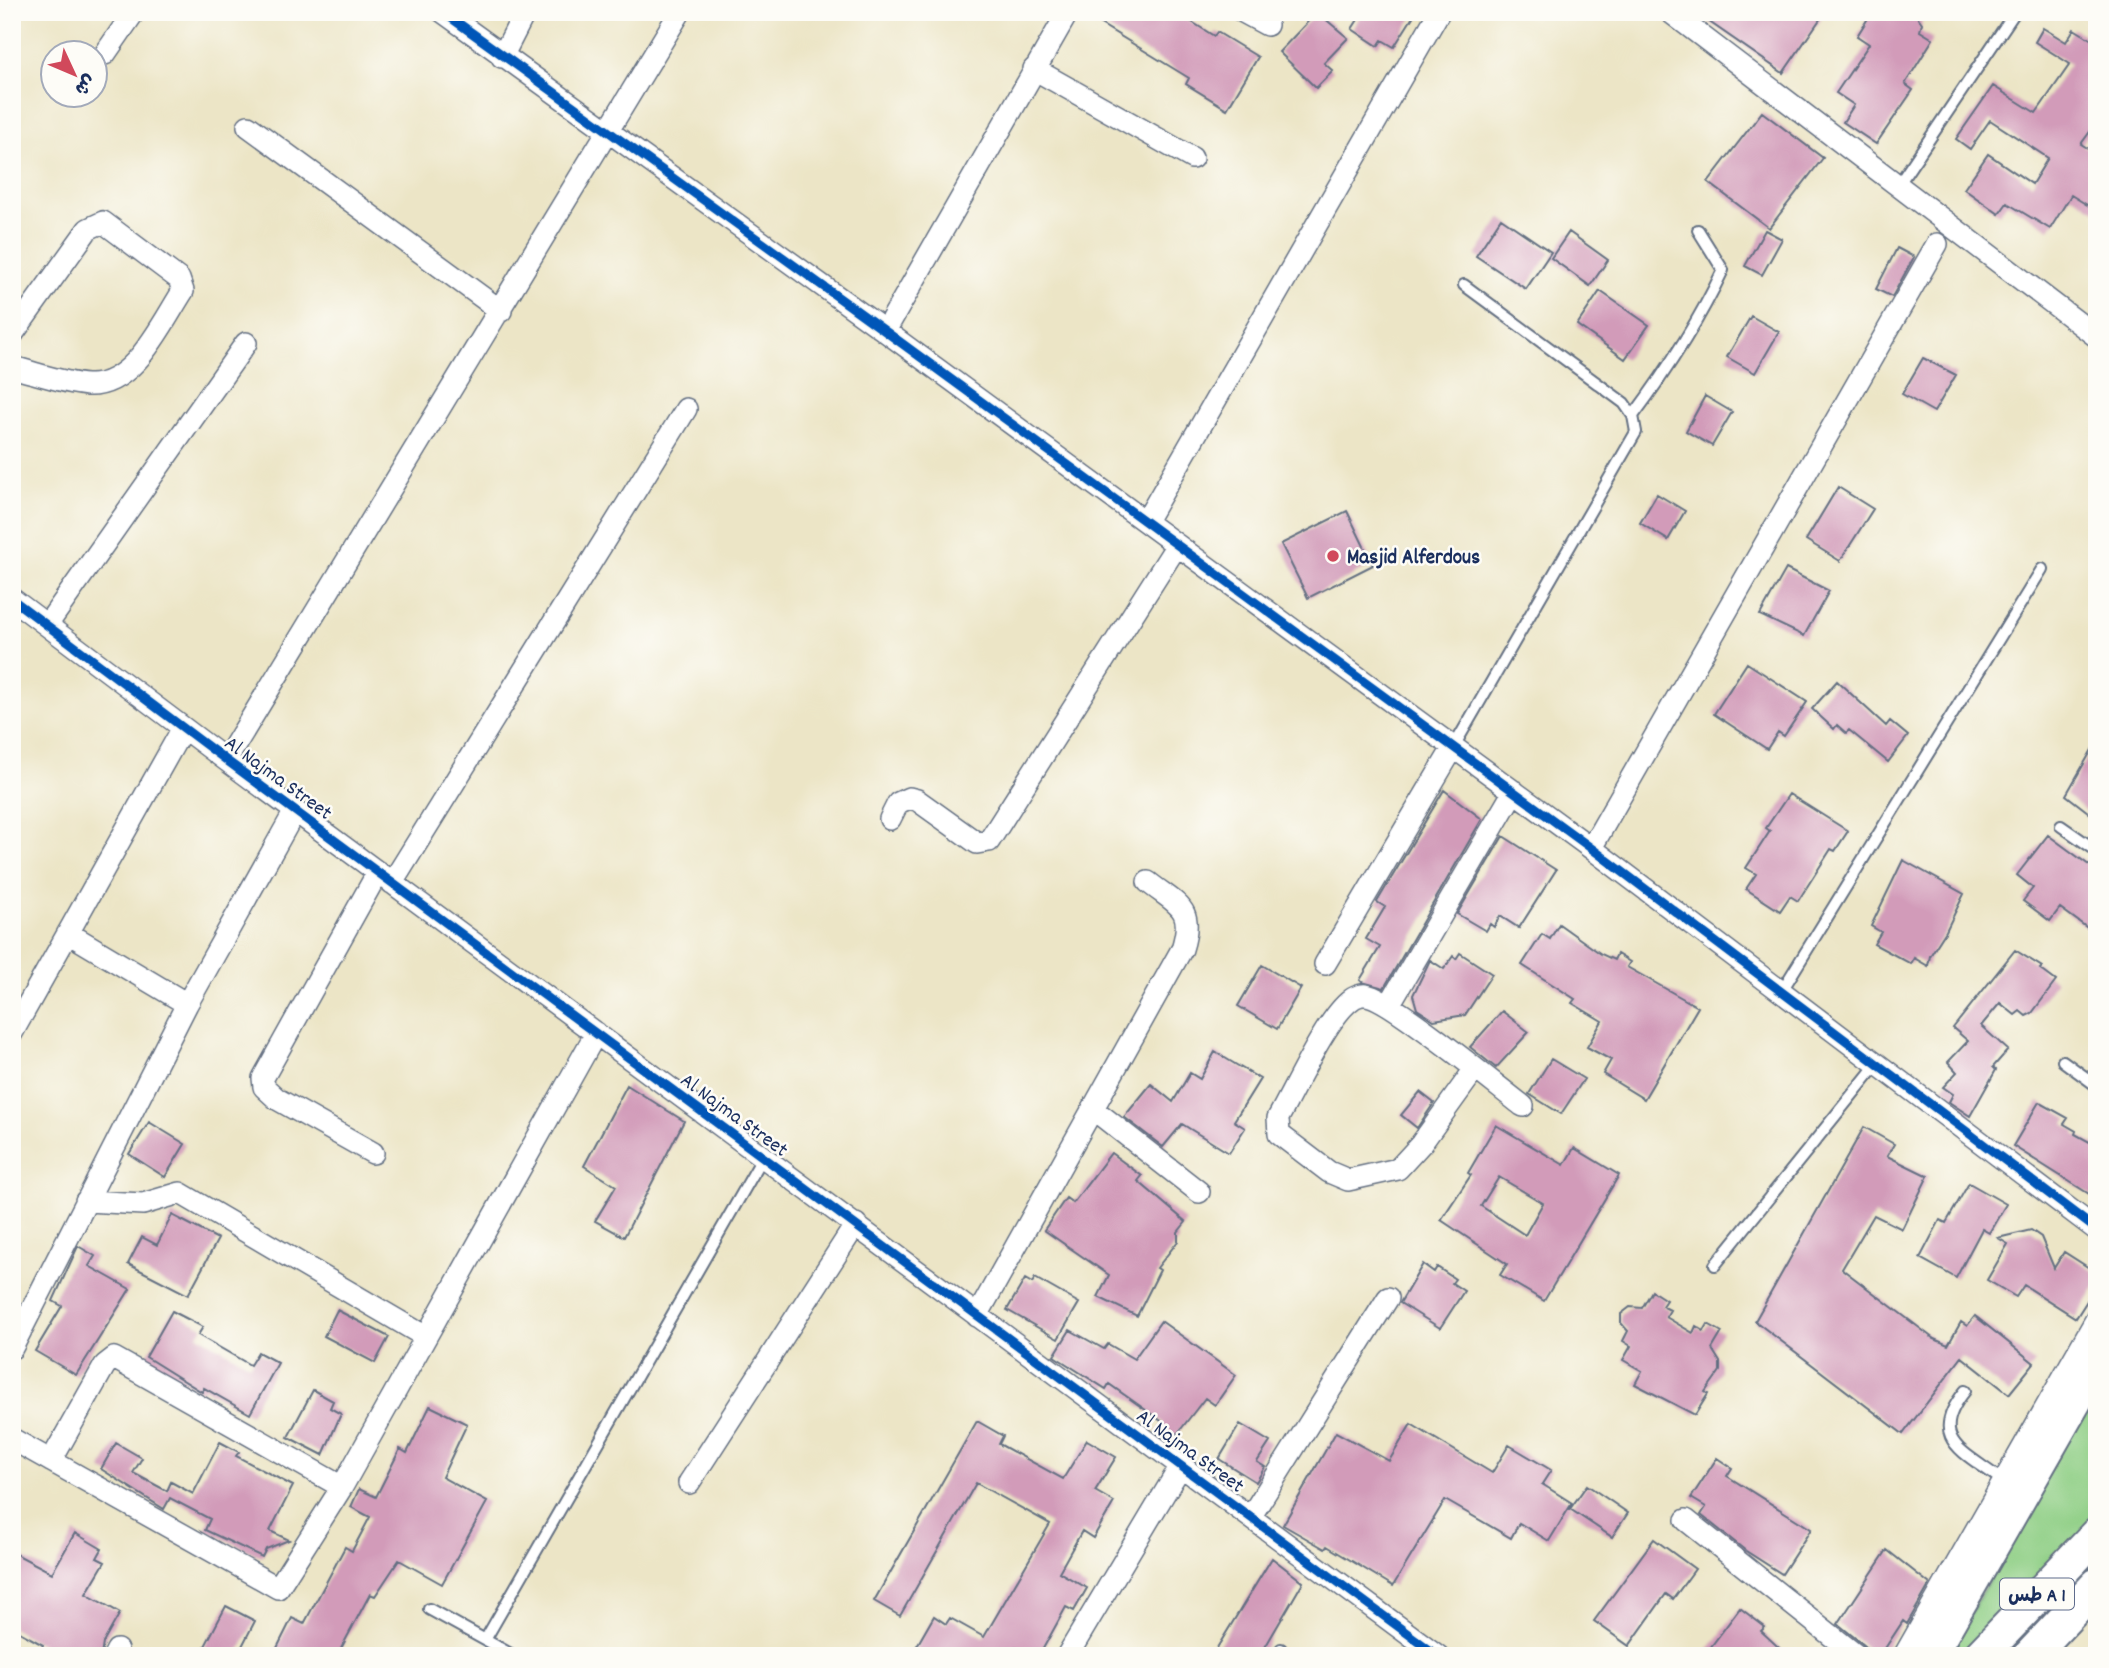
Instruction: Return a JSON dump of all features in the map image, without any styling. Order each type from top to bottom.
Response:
[{"type":"highway","points":[[1929,1656],[2097,1362]]},
{"type":"highway","name":"طس A 1","points":[[1980,1656],[2097,1534]]},
{"type":"highway","points":[[2030,1656],[2097,1585]]},
{"type":"street","points":[[108,50],[134,12]]},
{"type":"street","points":[[443,12],[1146,521],[1591,848],[2097,1230]]},
{"type":"street","points":[[502,57],[525,12]]},
{"type":"street","points":[[226,760],[501,311],[680,12]]},
{"type":"street","points":[[885,331],[1068,12]]},
{"type":"street","points":[[1243,12],[1267,26]]},
{"type":"street","points":[[1146,521],[1439,12]]},
{"type":"street","points":[[1670,12],[2097,337]]},
{"type":"street","points":[[1034,69],[1192,158]]},
{"type":"street","points":[[248,127],[501,311]]},
{"type":"street","points":[[12,335],[88,229],[97,223],[103,222],[179,279],[183,291],[130,369],[112,383],[87,385],[12,367]]},
{"type":"street","points":[[1591,848],[1937,244]]},
{"type":"street","points":[[47,625],[246,343]]},
{"type":"street","points":[[373,1153],[277,1099],[264,1087],[263,1078],[385,877],[686,409]]},
{"type":"street","points":[[890,819],[898,803],[909,798],[916,800],[977,843],[989,841],[1177,545]]},
{"type":"street","name":"Al Najma Street","points":[[12,599],[1438,1656]]},
{"type":"street","points":[[12,1033],[183,728]]},
{"type":"street","points":[[1325,964],[1453,748]]},
{"type":"street","points":[[1389,1005],[1514,792]]},
{"type":"street","points":[[12,1348],[187,1004],[295,811]]},
{"type":"street","points":[[977,1316],[1182,948],[1189,921],[1185,912],[1148,882]]},
{"type":"street","points":[[68,933],[187,1004]]},
{"type":"street","points":[[1475,1069],[1421,1144],[1398,1169],[1348,1180],[1329,1172],[1279,1134],[1278,1118],[1337,1014],[1353,998],[1366,995],[1389,1005],[1475,1069],[1523,1106]]},
{"type":"street","points":[[12,1439],[278,1588],[342,1487],[596,1033]]},
{"type":"street","points":[[1093,1109],[1199,1192]]},
{"type":"street","points":[[86,1201],[143,1203],[180,1193],[426,1337]]},
{"type":"street","points":[[689,1483],[856,1224]]},
{"type":"street","points":[[1251,1516],[1388,1298]]},
{"type":"street","points":[[1904,1656],[2097,1318]]},
{"type":"street","points":[[51,1461],[105,1365],[114,1358],[342,1487]]},
{"type":"street","points":[[1067,1656],[1182,1464]]},
{"type":"street","points":[[1686,1520],[1857,1656]]},
{"type":"lane","points":[[1899,184],[2015,12]]},
{"type":"lane","points":[[1633,416],[1670,367],[1701,316],[1723,270],[1699,230]]},
{"type":"lane","points":[[1453,748],[1636,432],[1633,416],[1624,403],[1464,285]]},
{"type":"lane","points":[[1781,992],[2042,569]]},
{"type":"lane","points":[[2061,826],[2097,851]]},
{"type":"lane","points":[[2063,1062],[2097,1086]]},
{"type":"lane","points":[[1714,1265],[1877,1064]]},
{"type":"lane","points":[[485,1640],[763,1157]]},
{"type":"lane","points":[[1965,1391],[1952,1408],[1946,1423],[1950,1440],[2004,1482]]},
{"type":"lane","points":[[429,1609],[513,1656]]},
{"type":"green space","points":[[2097,1382],[2097,1521],[1962,1656],[1947,1656]]},
{"type":"building","points":[[1081,12],[1176,12],[1214,36],[1217,32],[1258,57],[1227,109],[1186,84],[1189,78]]},
{"type":"building","points":[[1317,12],[1348,38],[1324,63],[1333,71],[1316,88],[1279,52]]},
{"type":"building","points":[[1363,12],[1416,12],[1394,47],[1382,40],[1378,46],[1352,29]]},
{"type":"building","points":[[1695,12],[1825,12],[1783,73]]},
{"type":"building","points":[[1872,12],[1914,12],[1922,23],[1920,31],[1933,39],[1905,84],[1913,90],[1876,144],[1843,122],[1854,105],[1836,93],[1869,44],[1857,36]]},
{"type":"building","points":[[2043,28],[2066,42],[2074,29],[2097,43],[2097,122],[2081,144],[2097,154],[2097,211],[2071,195],[2050,229],[2007,203],[1999,214],[1964,189],[1988,154],[2032,184],[2048,158],[1990,120],[1970,149],[1956,139],[1993,86],[2036,113],[2070,64],[2035,42]]},
{"type":"building","points":[[1762,112],[1823,158],[1769,228],[1708,182]]},
{"type":"building","points":[[1501,218],[1551,252],[1526,289],[1476,256]]},
{"type":"building","points":[[1765,230],[1782,239],[1762,275],[1745,266]]},
{"type":"building","points":[[1569,232],[1608,260],[1590,286],[1551,258]]},
{"type":"building","points":[[1897,248],[1914,257],[1892,297],[1876,289]]},
{"type":"building","points":[[1600,291],[1649,325],[1625,359],[1577,325]]},
{"type":"building","points":[[1751,316],[1779,332],[1755,373],[1727,357]]},
{"type":"building","points":[[1923,358],[1956,375],[1934,412],[1902,394]]},
{"type":"building","points":[[1705,396],[1732,412],[1712,446],[1686,431]]},
{"type":"building","points":[[1838,487],[1873,509],[1840,561],[1806,540]]},
{"type":"building","points":[[1657,494],[1685,511],[1668,540],[1640,523]]},
{"type":"building","points":[[1347,511],[1373,565],[1308,598],[1281,544]]},
{"type":"building","points":[[1786,569],[1829,591],[1804,636],[1760,615]]},
{"type":"building","points":[[1747,663],[1807,702],[1784,736],[1778,732],[1767,749],[1714,714]]},
{"type":"building","points":[[1837,681],[1886,726],[1890,721],[1908,736],[1888,762],[1849,730],[1846,733],[1837,725],[1834,729],[1812,709]]},
{"type":"building","points":[[2097,741],[2097,819],[2066,795]]},
{"type":"building","points":[[1444,790],[1482,819],[1384,988],[1362,982],[1360,980],[1380,947],[1366,939],[1385,907],[1377,902]]},
{"type":"building","points":[[1789,794],[1848,831],[1835,851],[1831,849],[1798,901],[1790,896],[1780,911],[1746,889],[1756,874],[1746,868],[1770,831],[1766,828]]},
{"type":"building","points":[[2048,835],[2097,871],[2097,935],[2060,908],[2050,921],[2023,901],[2033,888],[2017,875]]},
{"type":"building","points":[[1503,836],[1556,870],[1519,928],[1500,916],[1494,927],[1490,924],[1486,931],[1457,914]]},
{"type":"building","points":[[1903,860],[1964,894],[1930,956],[1928,966],[1914,958],[1911,964],[1874,944],[1881,932],[1871,926]]},
{"type":"building","points":[[1559,924],[1601,954],[1614,960],[1617,954],[1630,962],[1627,967],[1698,1007],[1644,1099],[1603,1074],[1611,1060],[1587,1047],[1602,1021],[1572,1003],[1575,999],[1522,965],[1542,934],[1550,939]]},
{"type":"building","points":[[2015,950],[2042,967],[2040,969],[2056,981],[2032,1013],[2026,1016],[2020,1011],[2015,1015],[2000,1003],[1981,1026],[2008,1050],[1993,1067],[1996,1070],[1970,1116],[1949,1102],[1953,1094],[1943,1087],[1957,1072],[1948,1062],[1968,1041],[1953,1028]]},
{"type":"building","points":[[1460,953],[1492,974],[1465,1015],[1434,1020],[1417,1009],[1413,995],[1430,960],[1444,969],[1453,956],[1456,959]]},
{"type":"building","points":[[1262,965],[1301,988],[1277,1029],[1238,1006]]},
{"type":"building","points":[[1502,1011],[1529,1032],[1496,1068],[1470,1047]]},
{"type":"building","points":[[1215,1052],[1260,1079],[1234,1121],[1245,1128],[1229,1153],[1182,1124],[1163,1147],[1124,1117],[1151,1084],[1173,1102],[1190,1073],[1200,1079]]},
{"type":"building","points":[[1551,1059],[1584,1079],[1561,1114],[1529,1094]]},
{"type":"building","points":[[627,1085],[684,1121],[624,1237],[595,1221],[616,1186],[584,1166]]},
{"type":"building","points":[[1420,1092],[1434,1103],[1417,1128],[1401,1115]]},
{"type":"building","points":[[2039,1102],[2068,1118],[2064,1124],[2076,1131],[2075,1134],[2097,1146],[2097,1199],[2013,1146]]},
{"type":"building","points":[[149,1122],[185,1144],[165,1177],[129,1154]]},
{"type":"building","points":[[1496,1125],[1564,1165],[1574,1148],[1619,1175],[1544,1301],[1500,1275],[1507,1264],[1441,1220],[1471,1175],[1468,1173]],"holes":[[[1499,1177],[1543,1203],[1525,1235],[1481,1206]]]},
{"type":"building","points":[[1864,1127],[1894,1144],[1887,1156],[1928,1176],[1902,1229],[1874,1215],[1842,1269],[1934,1339],[1948,1345],[1961,1322],[1967,1326],[1975,1316],[2034,1363],[2009,1394],[1962,1357],[1903,1434],[1755,1321]]},
{"type":"building","points":[[1111,1153],[1142,1176],[1138,1181],[1186,1222],[1178,1232],[1178,1241],[1157,1268],[1160,1270],[1137,1316],[1098,1297],[1109,1275],[1044,1230],[1066,1198],[1073,1203]]},
{"type":"building","points":[[1969,1183],[2006,1204],[1989,1233],[1982,1229],[1956,1278],[1920,1258],[1940,1220],[1946,1223]]},
{"type":"building","points":[[172,1215],[218,1239],[188,1295],[128,1264],[142,1237],[157,1245]]},
{"type":"building","points":[[2031,1230],[2041,1237],[2054,1268],[2064,1252],[2097,1273],[2097,1285],[2076,1318],[2024,1285],[2016,1297],[1987,1280],[2008,1244],[1998,1238]]},
{"type":"building","points":[[78,1246],[95,1256],[89,1266],[130,1289],[76,1375],[35,1351],[62,1306],[53,1301]]},
{"type":"building","points":[[1423,1264],[1434,1272],[1437,1267],[1455,1279],[1452,1283],[1464,1291],[1440,1328],[1400,1303]]},
{"type":"building","points":[[1035,1278],[1079,1303],[1058,1339],[1007,1310],[1025,1279],[1032,1283]]},
{"type":"building","points":[[1652,1291],[1666,1300],[1662,1306],[1670,1310],[1666,1317],[1693,1333],[1696,1326],[1704,1331],[1708,1324],[1722,1332],[1712,1349],[1720,1362],[1720,1371],[1705,1392],[1708,1394],[1695,1415],[1635,1384],[1642,1371],[1623,1360],[1631,1346],[1623,1341],[1628,1331],[1621,1323],[1621,1314],[1630,1307],[1642,1308]]},
{"type":"building","points":[[337,1310],[389,1337],[375,1363],[324,1336]]},
{"type":"building","points":[[172,1311],[203,1327],[198,1335],[250,1365],[258,1352],[278,1363],[250,1414],[204,1388],[202,1392],[146,1357]]},
{"type":"building","points":[[1161,1321],[1236,1375],[1215,1405],[1205,1398],[1171,1442],[1157,1432],[1164,1423],[1109,1384],[1106,1389],[1054,1356],[1070,1330],[1104,1349],[1108,1344],[1134,1359]]},
{"type":"building","points":[[313,1390],[333,1401],[330,1408],[341,1414],[323,1455],[288,1437]]},
{"type":"building","points":[[430,1406],[467,1424],[442,1477],[487,1502],[442,1584],[399,1560],[375,1596],[370,1594],[337,1656],[273,1656],[292,1618],[304,1624],[345,1547],[352,1551],[370,1517],[351,1507],[359,1489],[376,1497],[400,1449],[407,1453]]},
{"type":"building","points":[[977,1421],[1003,1436],[999,1444],[1063,1479],[1087,1440],[1116,1457],[1095,1491],[1114,1502],[1093,1538],[1082,1531],[1059,1572],[1087,1588],[1074,1611],[1066,1607],[1039,1656],[1031,1656],[1016,1647],[1011,1656],[911,1656],[934,1616],[946,1624],[950,1618],[984,1637],[1050,1524],[976,1483],[900,1616],[874,1601]]},
{"type":"building","points":[[1240,1424],[1270,1442],[1257,1462],[1265,1467],[1256,1482],[1219,1459]]},
{"type":"building","points":[[1411,1424],[1492,1473],[1509,1445],[1551,1470],[1542,1484],[1572,1503],[1549,1541],[1519,1523],[1511,1538],[1445,1500],[1393,1586],[1327,1546],[1325,1549],[1283,1525],[1336,1432],[1389,1461]]},
{"type":"building","points":[[220,1442],[239,1452],[236,1456],[293,1486],[270,1531],[289,1540],[266,1549],[262,1557],[205,1530],[210,1519],[170,1498],[164,1509],[101,1469],[116,1443],[142,1458],[133,1473],[167,1491],[171,1482],[193,1494]]},
{"type":"building","points":[[1717,1458],[1732,1468],[1727,1476],[1811,1529],[1782,1574],[1746,1551],[1701,1515],[1706,1507],[1691,1498]]},
{"type":"building","points":[[1587,1485],[1628,1513],[1612,1537],[1570,1509]]},
{"type":"building","points":[[75,1533],[102,1549],[97,1558],[105,1562],[86,1594],[120,1613],[103,1643],[101,1656],[37,1656],[43,1645],[12,1628],[12,1552],[52,1573]]},
{"type":"building","points":[[1654,1539],[1695,1569],[1673,1599],[1666,1594],[1629,1646],[1594,1621]]},
{"type":"building","points":[[1887,1550],[1930,1584],[1907,1624],[1903,1621],[1880,1656],[1870,1656],[1865,1646],[1838,1624]]},
{"type":"building","points":[[1272,1558],[1303,1582],[1260,1656],[1212,1656]]},
{"type":"building","points":[[226,1606],[255,1621],[237,1656],[219,1656],[204,1648]]},
{"type":"building","points":[[1740,1608],[1765,1627],[1761,1631],[1788,1656],[1704,1656]]},
{"type":"cycle path","points":[[443,12],[885,331],[1591,848],[2097,1230]]},
{"type":"cycle path","points":[[12,599],[1438,1656]]},
{"type":"place","name":"Masjid Alferdous","points":[[1333,556]]}]
